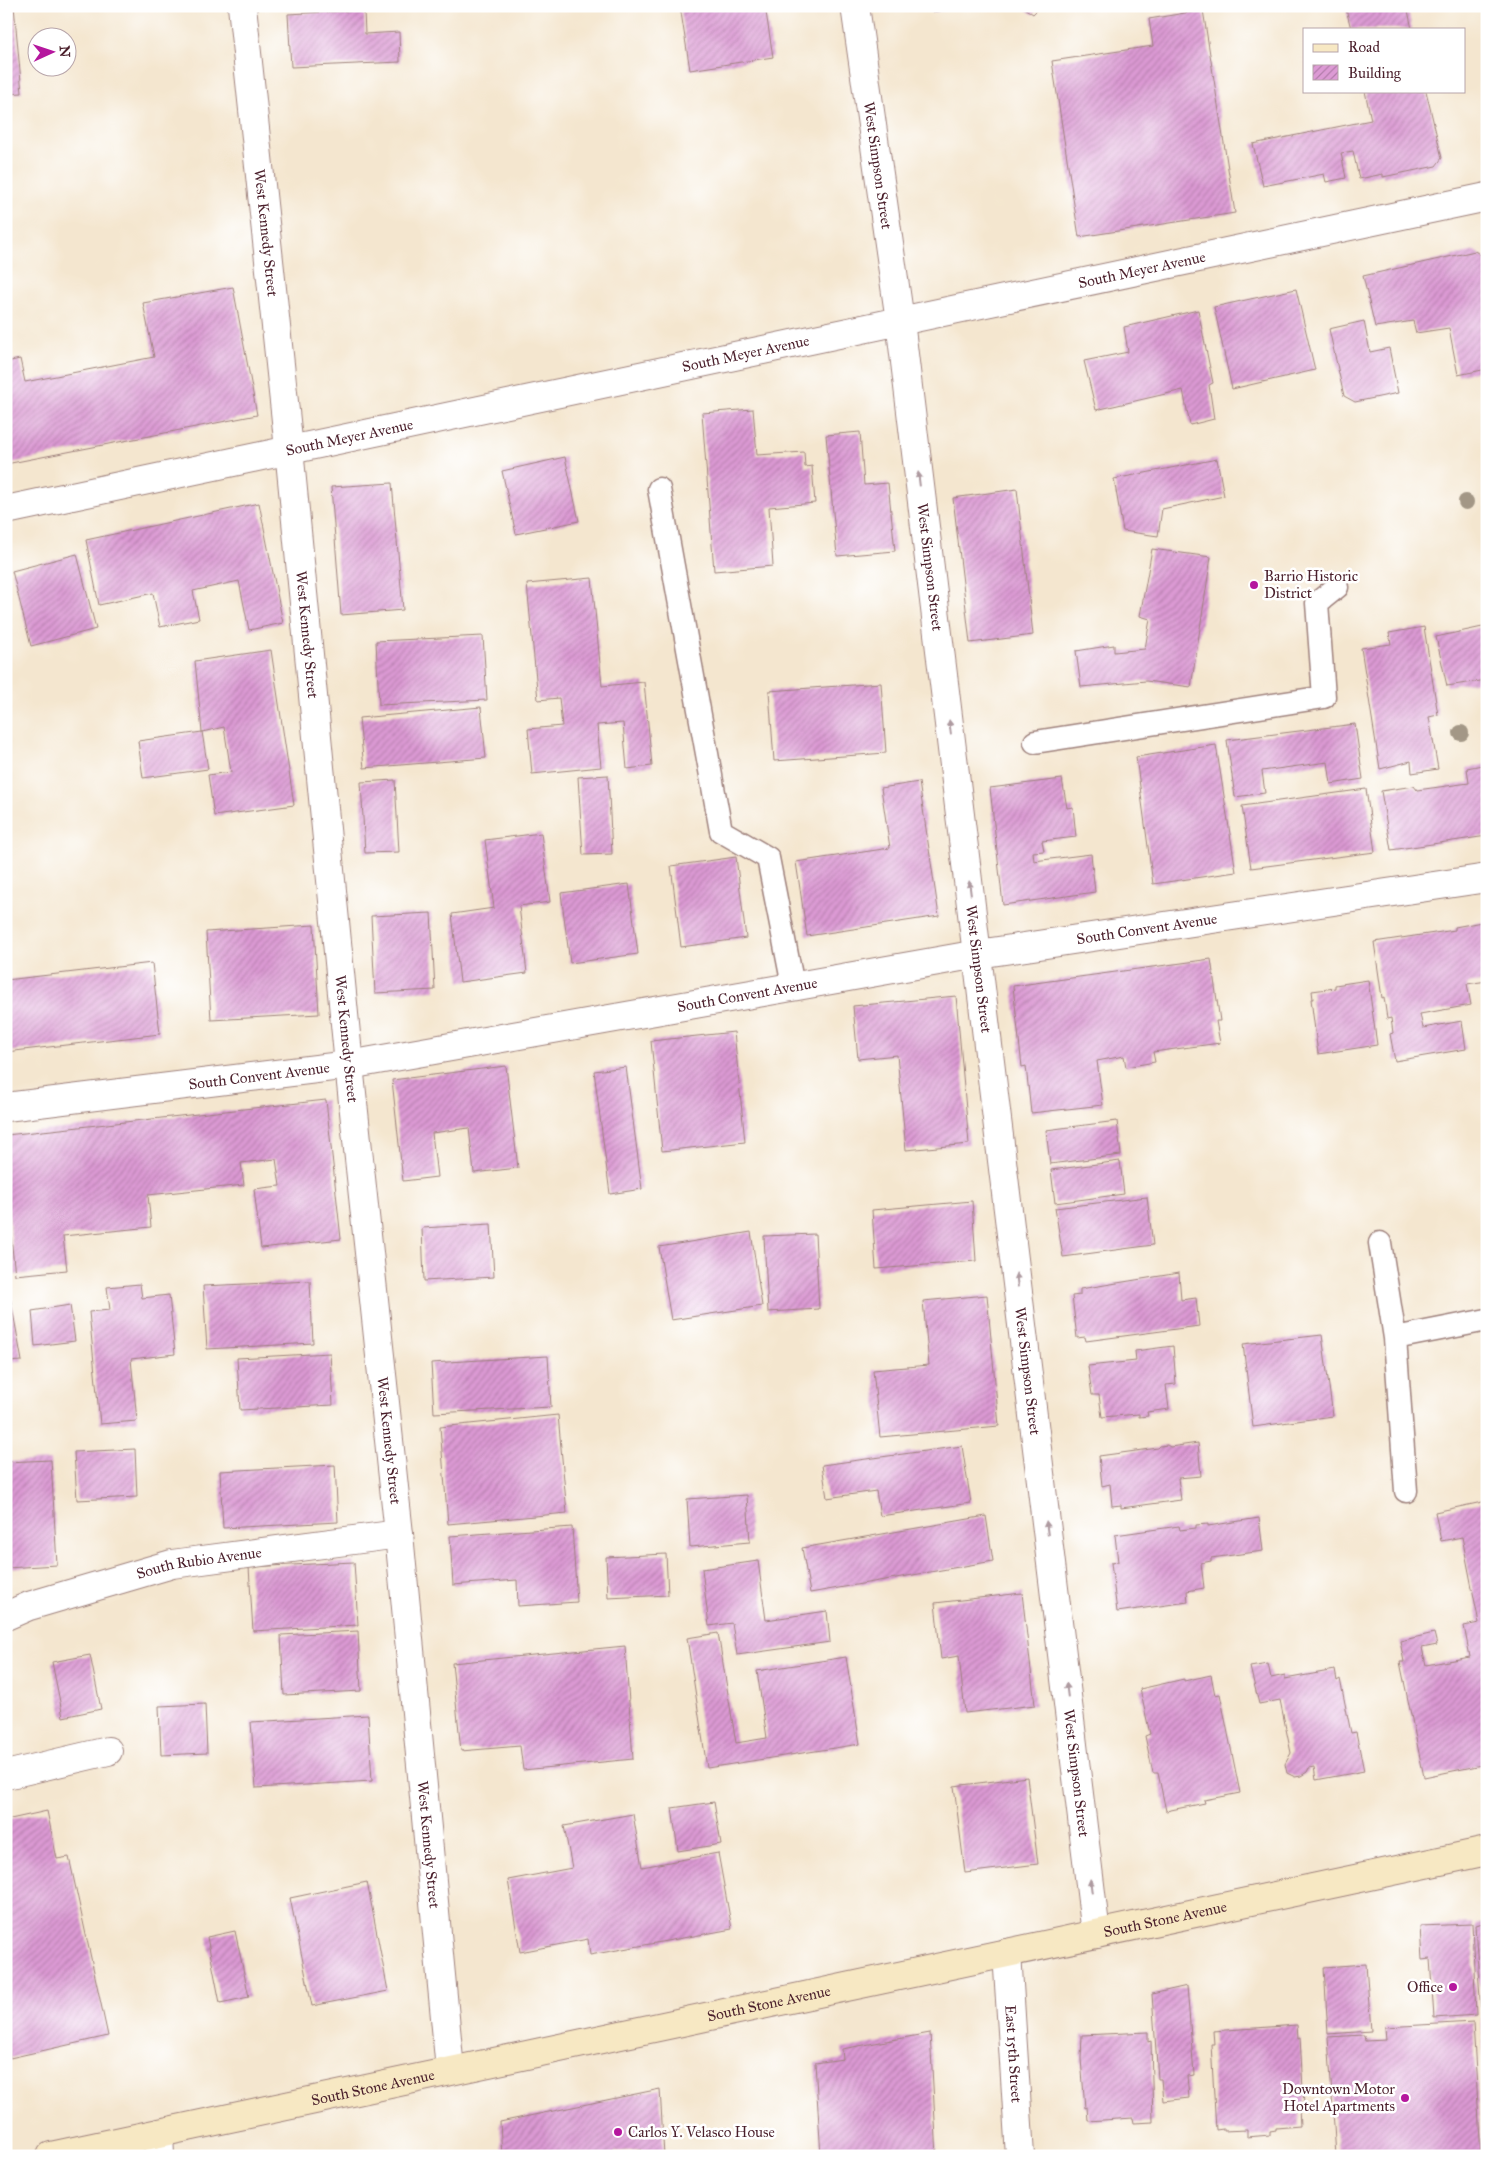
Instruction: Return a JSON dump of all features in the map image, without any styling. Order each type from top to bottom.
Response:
[{"type":"street","name":"West Kennedy Street","points":[[242,6],[289,449],[348,1065],[398,1534],[450,2070]]},
{"type":"street","name":"West Simpson Street","points":[[855,6],[900,321],[1096,1934]]},
{"type":"street","name":"South Meyer Avenue","points":[[6,510],[1487,198]]},
{"type":"street","name":"South Convent Avenue","points":[[6,1107],[348,1065],[978,954],[1487,878]]},
{"type":"street","name":"South Rubio Avenue","points":[[6,1616],[29,1606],[172,1564],[398,1534]]},
{"type":"street","points":[[6,1775],[108,1750]]},
{"type":"street","name":"South Stone Avenue","points":[[50,2156],[160,2144],[450,2070],[1487,1851]]},
{"type":"street","name":"East 15th Street","points":[[1007,1953],[1020,2156]]},
{"type":"lane","points":[[659,489],[721,831],[768,858],[793,986]]},
{"type":"lane","points":[[1035,742],[1324,697],[1317,603],[1337,588]]},
{"type":"lane","points":[[1380,1243],[1395,1338],[1406,1491]]},
{"type":"lane","points":[[1395,1338],[1487,1320]]},
{"type":"building","points":[[6,6],[14,6],[22,93],[6,94]]},
{"type":"building","points":[[367,6],[412,6],[412,8],[368,10]]},
{"type":"building","points":[[680,6],[765,6],[773,57],[690,70]]},
{"type":"building","points":[[931,6],[964,6],[964,7],[932,12]]},
{"type":"building","points":[[1021,6],[1041,6],[1033,14]]},
{"type":"building","points":[[1358,6],[1407,6],[1412,28],[1351,28],[1346,9]]},
{"type":"building","points":[[364,10],[365,34],[399,32],[400,62],[291,67],[288,14]]},
{"type":"building","points":[[1203,10],[1235,213],[1079,237],[1052,61],[1153,46],[1149,19]]},
{"type":"building","points":[[1365,92],[1426,92],[1442,158],[1436,166],[1383,177],[1383,174],[1359,179],[1353,151],[1341,153],[1346,178],[1326,182],[1324,174],[1263,186],[1253,144],[1371,120]]},
{"type":"building","points":[[1475,251],[1486,259],[1487,265],[1487,369],[1458,375],[1449,328],[1416,333],[1413,321],[1375,327],[1363,276]]},
{"type":"building","points":[[233,287],[257,415],[6,464],[6,362],[20,359],[25,382],[154,357],[143,303]]},
{"type":"building","points":[[1296,289],[1315,370],[1232,389],[1214,307]]},
{"type":"building","points":[[1198,310],[1213,383],[1209,385],[1214,419],[1190,425],[1183,390],[1096,410],[1084,361],[1128,352],[1124,327]]},
{"type":"building","points":[[1364,321],[1370,352],[1389,348],[1398,393],[1355,402],[1344,396],[1329,329]]},
{"type":"building","points":[[753,409],[757,455],[804,452],[805,467],[812,466],[815,503],[769,507],[773,566],[714,571],[702,413]]},
{"type":"building","points":[[860,432],[864,485],[888,483],[895,551],[837,556],[826,435]]},
{"type":"building","points":[[565,457],[579,521],[516,534],[502,471]]},
{"type":"building","points":[[1217,459],[1224,496],[1162,509],[1158,536],[1123,531],[1114,479]]},
{"type":"building","points":[[392,483],[403,610],[341,615],[331,487]]},
{"type":"building","points":[[1017,489],[1033,635],[970,643],[953,498]]},
{"type":"building","points":[[259,503],[283,623],[249,630],[239,581],[193,591],[199,619],[160,627],[153,593],[99,605],[86,540]]},
{"type":"building","points":[[1152,549],[1211,557],[1191,687],[1146,681],[1081,687],[1076,651],[1114,645],[1114,652],[1145,649],[1150,619],[1140,616]]},
{"type":"building","points":[[77,554],[96,629],[31,646],[12,571]]},
{"type":"building","points":[[592,578],[602,686],[644,682],[652,766],[627,769],[623,723],[597,725],[601,767],[532,774],[528,729],[562,726],[559,698],[538,700],[527,584]]},
{"type":"building","points":[[1487,626],[1487,680],[1447,686],[1436,637]]},
{"type":"building","points":[[1424,627],[1438,715],[1429,717],[1438,769],[1412,773],[1411,761],[1380,769],[1361,648],[1391,644],[1389,633]]},
{"type":"building","points":[[483,636],[487,700],[379,705],[376,641]]},
{"type":"building","points":[[271,650],[294,805],[214,816],[208,775],[231,772],[224,727],[202,732],[195,661]]},
{"type":"building","points":[[881,683],[886,753],[774,761],[769,691]]},
{"type":"building","points":[[481,707],[486,758],[364,768],[359,718]]},
{"type":"building","points":[[1355,724],[1363,779],[1331,784],[1328,762],[1262,771],[1265,793],[1235,797],[1227,740]]},
{"type":"building","points":[[202,732],[208,769],[143,778],[138,741]]},
{"type":"building","points":[[1216,745],[1236,872],[1153,884],[1136,757]]},
{"type":"building","points":[[1487,764],[1487,836],[1391,850],[1381,791],[1414,786],[1417,790],[1469,783],[1467,768]]},
{"type":"building","points":[[608,775],[612,854],[583,855],[578,777]]},
{"type":"building","points":[[1062,779],[1067,808],[1073,807],[1076,837],[1042,841],[1044,851],[1033,852],[1034,861],[1091,854],[1095,892],[1003,905],[990,788]]},
{"type":"building","points":[[395,780],[399,852],[365,853],[361,782]]},
{"type":"building","points":[[919,782],[939,916],[807,936],[796,862],[890,848],[881,788]]},
{"type":"building","points":[[1366,789],[1375,852],[1251,868],[1242,806]]},
{"type":"building","points":[[541,833],[550,902],[519,906],[527,973],[460,982],[452,914],[494,908],[485,840]]},
{"type":"building","points":[[736,857],[746,938],[681,947],[671,866]]},
{"type":"building","points":[[629,884],[638,954],[570,963],[561,893]]},
{"type":"building","points":[[431,913],[435,990],[375,993],[371,916]]},
{"type":"building","points":[[1487,921],[1487,981],[1467,984],[1471,1005],[1420,1014],[1423,1028],[1462,1021],[1466,1049],[1395,1061],[1390,1034],[1393,1033],[1391,1018],[1387,1019],[1384,997],[1382,998],[1374,942],[1455,930],[1455,927]]},
{"type":"building","points":[[314,925],[319,1014],[211,1020],[206,932]]},
{"type":"building","points":[[1211,959],[1220,1021],[1216,1021],[1220,1043],[1153,1052],[1155,1062],[1126,1067],[1124,1056],[1097,1061],[1103,1105],[1031,1113],[1026,1066],[1022,1067],[1013,986]]},
{"type":"building","points":[[152,963],[160,1034],[6,1052],[6,980]]},
{"type":"building","points":[[1368,980],[1377,1045],[1318,1054],[1311,999],[1313,999],[1312,991]]},
{"type":"building","points":[[956,996],[969,1144],[906,1150],[897,1055],[858,1059],[853,1006]]},
{"type":"building","points":[[734,1032],[745,1142],[662,1151],[651,1041]]},
{"type":"building","points":[[506,1066],[518,1168],[474,1173],[469,1128],[432,1133],[437,1177],[403,1181],[392,1080]]},
{"type":"building","points":[[626,1067],[642,1189],[610,1194],[594,1071]]},
{"type":"building","points":[[326,1100],[341,1239],[261,1248],[254,1189],[280,1186],[276,1159],[241,1163],[244,1185],[148,1195],[151,1227],[63,1236],[67,1270],[15,1275],[6,1189],[6,1135]]},
{"type":"building","points":[[1117,1121],[1121,1155],[1050,1164],[1046,1130]]},
{"type":"building","points":[[1120,1161],[1124,1194],[1055,1203],[1051,1170]]},
{"type":"building","points":[[1147,1197],[1153,1245],[1063,1257],[1055,1208]]},
{"type":"building","points":[[972,1201],[976,1261],[876,1269],[872,1210]]},
{"type":"building","points":[[491,1224],[494,1277],[424,1281],[422,1228]]},
{"type":"building","points":[[751,1232],[762,1306],[671,1320],[659,1247]]},
{"type":"building","points":[[815,1234],[819,1309],[768,1312],[764,1236]]},
{"type":"building","points":[[1179,1273],[1181,1300],[1196,1298],[1199,1326],[1086,1341],[1085,1337],[1077,1338],[1072,1296],[1080,1295],[1080,1289]]},
{"type":"building","points":[[7,1280],[22,1361],[6,1362]]},
{"type":"building","points":[[310,1281],[313,1343],[207,1349],[203,1286]]},
{"type":"building","points":[[140,1284],[142,1298],[169,1295],[175,1354],[131,1359],[137,1421],[100,1424],[89,1312],[110,1310],[107,1287]]},
{"type":"building","points":[[987,1295],[999,1426],[880,1437],[873,1370],[929,1365],[923,1301]]},
{"type":"building","points":[[70,1305],[75,1341],[35,1346],[32,1311]]},
{"type":"building","points":[[1322,1335],[1333,1416],[1253,1427],[1243,1344]]},
{"type":"building","points":[[1173,1346],[1176,1384],[1166,1385],[1169,1409],[1147,1412],[1148,1416],[1139,1417],[1139,1414],[1102,1417],[1099,1395],[1092,1395],[1088,1366],[1136,1361],[1135,1351]]},
{"type":"building","points":[[330,1353],[333,1405],[240,1410],[237,1358]]},
{"type":"building","points":[[548,1356],[551,1407],[434,1413],[431,1363]]},
{"type":"building","points":[[558,1415],[567,1513],[448,1524],[440,1427]]},
{"type":"building","points":[[1198,1443],[1201,1476],[1178,1478],[1181,1500],[1121,1508],[1121,1505],[1112,1506],[1110,1484],[1102,1486],[1099,1456],[1158,1448],[1167,1445],[1170,1447]]},
{"type":"building","points":[[962,1446],[971,1503],[880,1516],[876,1491],[827,1498],[822,1465]]},
{"type":"building","points":[[135,1449],[137,1497],[77,1500],[74,1452]]},
{"type":"building","points":[[51,1460],[57,1565],[6,1568],[6,1462]]},
{"type":"building","points":[[335,1465],[338,1522],[223,1528],[220,1471]]},
{"type":"building","points":[[747,1495],[750,1542],[690,1547],[687,1499]]},
{"type":"building","points":[[1487,1501],[1487,1764],[1424,1777],[1400,1662],[1404,1662],[1400,1641],[1434,1633],[1437,1645],[1422,1648],[1426,1665],[1470,1657],[1464,1626],[1479,1623],[1462,1537],[1441,1541],[1435,1512]]},
{"type":"building","points":[[986,1516],[993,1561],[810,1593],[802,1548]]},
{"type":"building","points":[[1259,1518],[1263,1551],[1211,1558],[1211,1561],[1201,1563],[1204,1588],[1187,1591],[1188,1602],[1117,1612],[1111,1563],[1118,1562],[1115,1535],[1179,1526],[1180,1530],[1196,1528],[1196,1525],[1208,1524],[1208,1526]]},
{"type":"building","points":[[572,1527],[577,1602],[518,1606],[517,1580],[453,1585],[450,1536]]},
{"type":"building","points":[[666,1554],[668,1595],[608,1598],[606,1557]]},
{"type":"building","points":[[758,1561],[766,1620],[827,1611],[830,1642],[737,1655],[732,1623],[709,1626],[702,1569]]},
{"type":"building","points":[[354,1562],[358,1625],[253,1631],[249,1567]]},
{"type":"building","points":[[1022,1593],[1035,1705],[965,1713],[959,1656],[941,1659],[935,1603]]},
{"type":"building","points":[[358,1631],[361,1691],[284,1695],[281,1635]]},
{"type":"building","points":[[718,1633],[736,1743],[767,1738],[757,1671],[846,1657],[860,1744],[707,1768],[687,1638]]},
{"type":"building","points":[[625,1646],[633,1759],[523,1770],[520,1746],[461,1751],[452,1663]]},
{"type":"building","points":[[90,1655],[101,1709],[63,1717],[52,1662]]},
{"type":"building","points":[[1268,1664],[1271,1678],[1285,1675],[1285,1679],[1335,1670],[1337,1681],[1340,1679],[1351,1733],[1356,1732],[1364,1771],[1316,1780],[1314,1767],[1309,1768],[1301,1776],[1295,1777],[1287,1773],[1285,1764],[1291,1753],[1280,1700],[1259,1704],[1250,1667]]},
{"type":"building","points":[[1211,1675],[1215,1695],[1220,1694],[1240,1793],[1204,1800],[1205,1803],[1166,1811],[1158,1773],[1153,1773],[1145,1736],[1150,1734],[1140,1689]]},
{"type":"building","points":[[205,1704],[207,1753],[161,1755],[159,1706]]},
{"type":"building","points":[[368,1715],[372,1781],[256,1788],[251,1722]]},
{"type":"building","points":[[1027,1777],[1038,1864],[965,1873],[954,1786]]},
{"type":"building","points":[[714,1802],[721,1844],[678,1851],[672,1808]]},
{"type":"building","points":[[47,1811],[57,1859],[69,1857],[108,2036],[10,2058],[6,2042],[6,1820]]},
{"type":"building","points":[[633,1814],[642,1867],[718,1853],[732,1929],[590,1955],[588,1939],[520,1952],[508,1880],[572,1868],[564,1826]]},
{"type":"building","points":[[367,1882],[388,1991],[312,2006],[290,1898]]},
{"type":"building","points":[[1487,1922],[1487,2069],[1485,2070],[1475,1925]]},
{"type":"building","name":"Office","points":[[1472,1924],[1476,2015],[1434,2018],[1430,1959],[1422,1960],[1420,1926]]},
{"type":"building","points":[[235,1931],[249,1997],[220,2003],[207,1937]]},
{"type":"building","points":[[1366,1964],[1371,2031],[1328,2034],[1324,1967]]},
{"type":"building","points":[[1187,1986],[1194,2075],[1187,2076],[1189,2098],[1163,2101],[1161,2079],[1158,2079],[1152,1994]]},
{"type":"building","name":"Downtown Motor Hotel Apartments","points":[[1473,2022],[1481,2156],[1336,2156],[1328,2037],[1364,2035],[1365,2041],[1386,2040],[1385,2027]]},
{"type":"building","points":[[1297,2025],[1298,2039],[1300,2038],[1304,2106],[1299,2106],[1300,2126],[1276,2128],[1276,2130],[1270,2131],[1270,2135],[1247,2137],[1247,2130],[1216,2130],[1211,2044],[1214,2044],[1213,2031]]},
{"type":"building","points":[[1148,2032],[1148,2042],[1151,2041],[1153,2122],[1134,2123],[1133,2118],[1088,2121],[1087,2107],[1085,2108],[1081,2059],[1082,2035]]},
{"type":"building","points":[[930,2033],[937,2156],[821,2156],[815,2063],[843,2059],[842,2049]]},
{"type":"building","name":"Carlos Y. Velasco House","points":[[660,2089],[664,2156],[643,2156],[642,2150],[615,2152],[615,2156],[502,2156],[500,2122]]},
{"type":"place","name":"Barrio Historic District","points":[[1254,585]]},
{"type":"place","name":"Office","points":[[1453,1987]]},
{"type":"place","name":"Downtown Motor Hotel Apartments","points":[[1405,2098]]},
{"type":"place","name":"Carlos Y. Velasco House","points":[[618,2132]]}]
